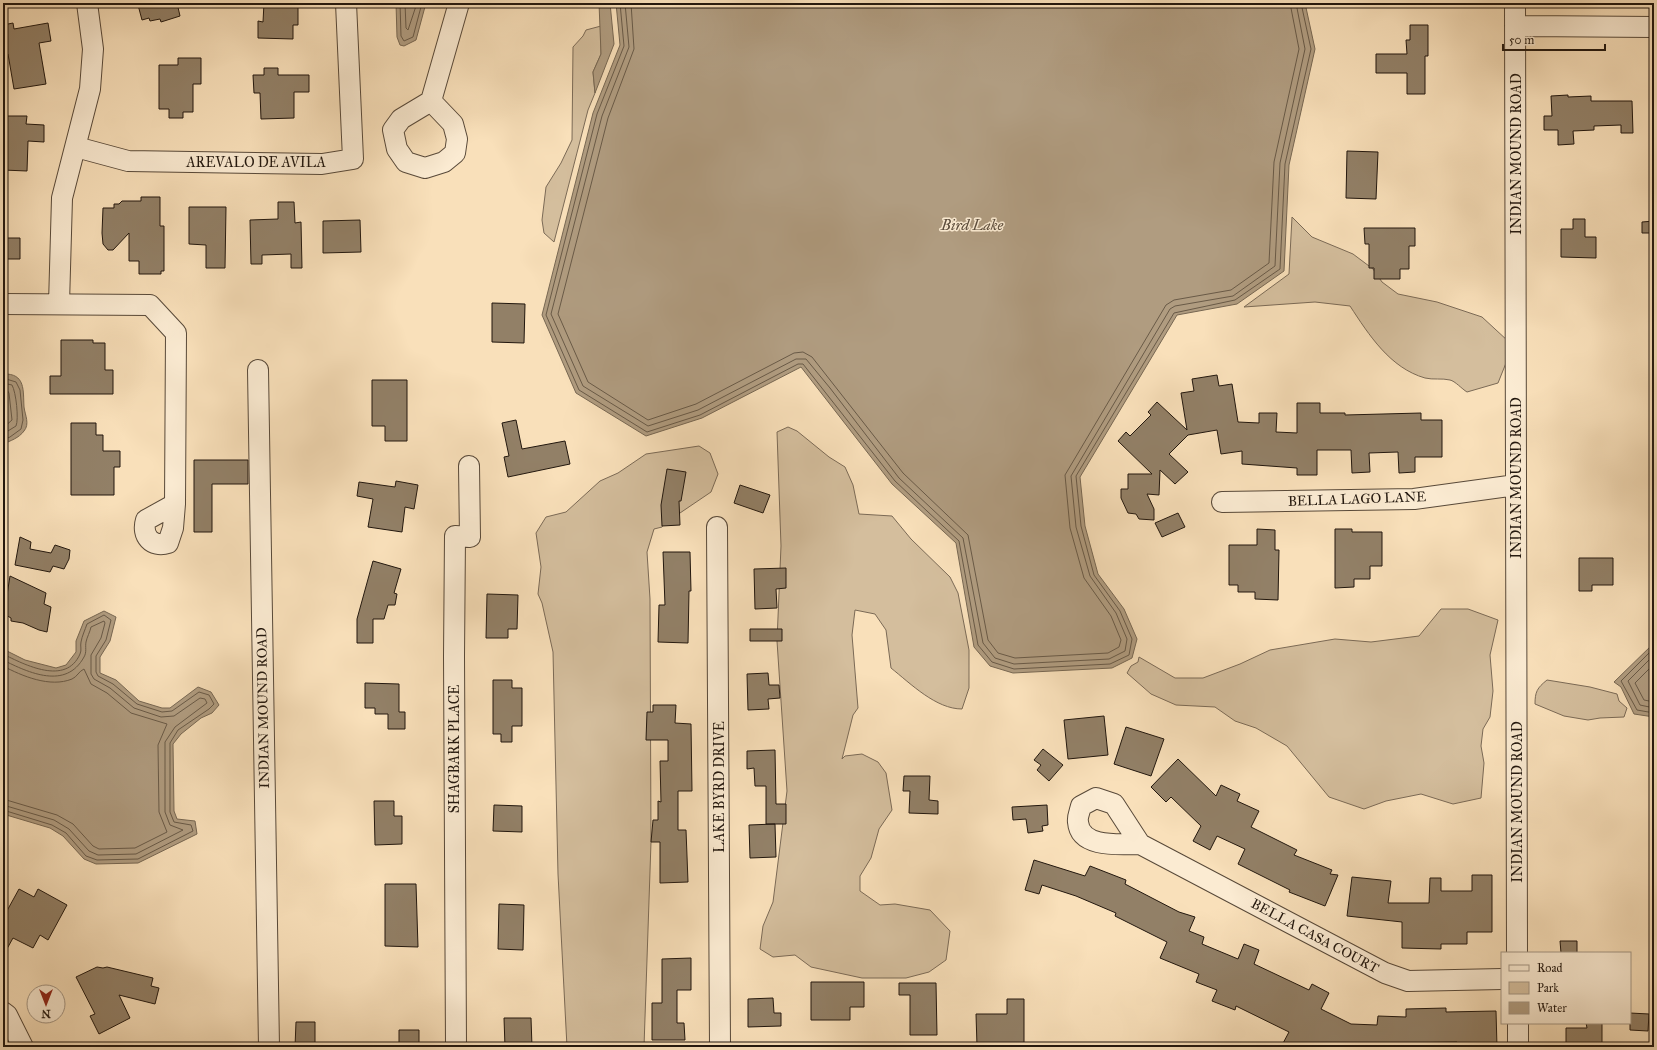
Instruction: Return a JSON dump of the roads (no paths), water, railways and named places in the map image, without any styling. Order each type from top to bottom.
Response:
[{"type":"street","points":[[59,304],[62,198],[90,89],[93,49],[87,3]]},
{"type":"street","name":"AREVALO DE AVILA","points":[[76,147],[128,162],[322,164],[353,159],[346,3]]},
{"type":"street","points":[[431,101],[459,3]]},
{"type":"street","name":"INDIAN MOUND ROAD","points":[[1515,3],[1518,952]]},
{"type":"street","points":[[1516,26],[1654,27]]},
{"type":"street","points":[[3,304],[150,305],[176,333],[174,504]]},
{"type":"street","name":"INDIAN MOUND ROAD","points":[[258,370],[269,1047]]},
{"type":"street","name":"SHAGBARK PLACE","points":[[456,1047],[454,656],[455,536],[470,536],[469,466]]},
{"type":"street","name":"BELLA LAGO LANE","points":[[1222,502],[1414,499],[1516,484]]},
{"type":"street","name":"LAKE BYRD DRIVE","points":[[717,527],[720,1047]]},
{"type":"street","name":"BELLA CASA COURT","points":[[1140,844],[1385,973],[1408,981],[1501,979]]},
{"type":"street","points":[[3,1012],[7,1015],[23,1047]]},
{"type":"street","points":[[1518,1024],[1518,1047]]},
{"type":"water","points":[[396,3],[426,3],[416,40],[404,46],[400,45],[397,37]]},
{"type":"water","points":[[599,3],[610,3],[614,44],[595,93],[593,72],[601,54]]},
{"type":"water","name":"Bird Lake","points":[[616,3],[1305,3],[1315,49],[1289,165],[1284,271],[1237,304],[1177,315],[1080,477],[1085,526],[1098,574],[1124,609],[1137,639],[1132,658],[1112,668],[1013,673],[990,666],[974,647],[956,543],[892,484],[801,367],[702,418],[646,436],[576,393],[542,315],[593,113],[620,45]]},
{"type":"water","points":[[3,374],[16,376],[22,384],[27,425],[20,436],[3,444]]},
{"type":"water","points":[[104,611],[116,617],[110,641],[100,657],[100,673],[116,680],[139,701],[162,708],[170,708],[198,687],[211,692],[219,705],[212,713],[201,718],[181,734],[173,744],[174,811],[177,819],[195,821],[197,834],[138,863],[96,864],[84,859],[63,836],[50,828],[3,814],[3,649],[25,660],[56,668],[66,665],[76,652],[76,641],[84,621]]},
{"type":"water","points":[[1653,644],[1654,717],[1634,714],[1621,687],[1614,682]]}]
